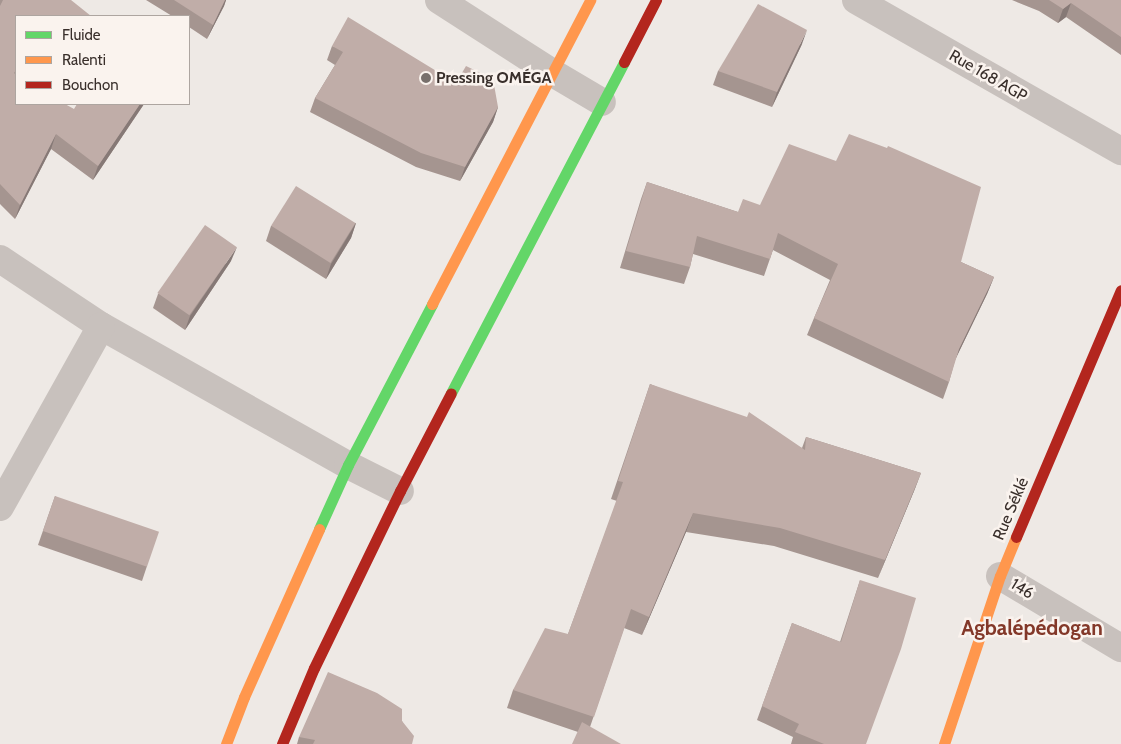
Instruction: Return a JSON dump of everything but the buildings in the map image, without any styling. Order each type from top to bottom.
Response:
[{"type":"street","points":[[439,0],[551,72],[602,102]]},
{"type":"street","points":[[226,744],[248,688],[348,465],[590,0]]},
{"type":"street","points":[[282,744],[314,668],[400,491],[656,0]]},
{"type":"street","name":"Rue 168 AGP","points":[[856,0],[1121,151]]},
{"type":"street","points":[[0,258],[101,326],[348,465],[400,491]]},
{"type":"street","name":"Rue Séklé","points":[[944,744],[1000,576],[1121,290]]},
{"type":"street","points":[[0,507],[101,326]]},
{"type":"street","name":"146","points":[[1000,576],[1121,648]]},
{"type":"traffic: fast","points":[[451,393],[624,62]]},
{"type":"traffic: fast","points":[[319,529],[348,465],[432,304]]},
{"type":"traffic: slow","points":[[432,304],[590,0]]},
{"type":"traffic: slow","points":[[226,744],[244,697],[319,529]]},
{"type":"traffic: slow","points":[[944,744],[1000,576],[1016,537]]},
{"type":"traffic: jam","points":[[624,62],[656,0]]},
{"type":"traffic: jam","points":[[1016,537],[1121,290]]},
{"type":"traffic: jam","points":[[282,744],[314,668],[400,491],[451,393]]},
{"type":"place","name":"Pressing OMÉGA","points":[[426,78]]},
{"type":"district","name":"Agbalépédogan","points":[[1032,628]]}]
